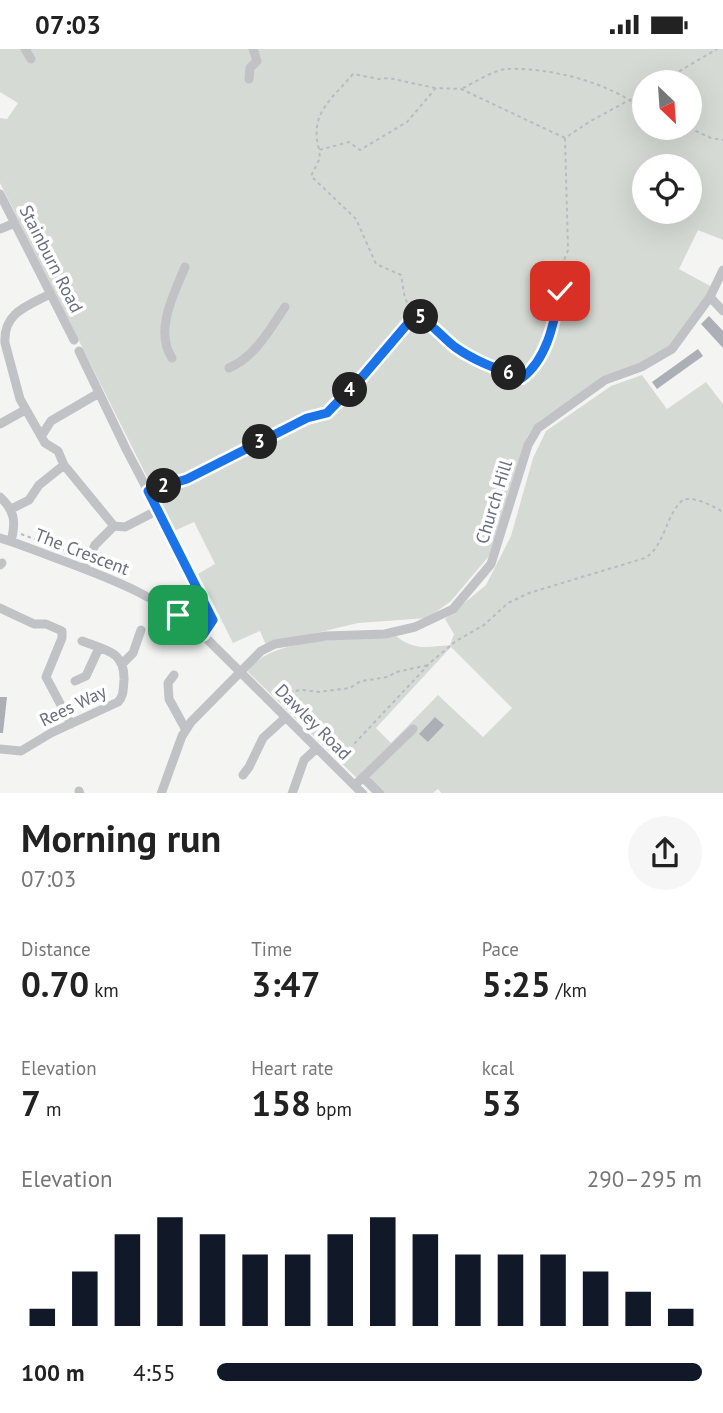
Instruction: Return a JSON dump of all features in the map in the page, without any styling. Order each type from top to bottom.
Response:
[{"type":"street","points":[[24,49],[31,59]]},
{"type":"street","points":[[248,79],[250,68],[257,61],[253,49]]},
{"type":"street","name":"Stainburn Road","points":[[0,194],[74,340]]},
{"type":"street","points":[[0,229],[15,223]]},
{"type":"street","points":[[172,358],[165,344],[166,328],[169,307],[185,267]]},
{"type":"street","name":"Church Hill","points":[[161,793],[186,730],[200,711],[261,651],[275,644],[326,636],[385,634],[415,627],[453,609],[491,563],[528,445],[538,428],[605,380],[641,367],[672,349],[710,297],[723,270]]},
{"type":"street","points":[[50,294],[5,317],[5,366],[25,410],[49,447],[58,450],[64,465],[80,481],[87,495],[112,520],[114,526]]},
{"type":"street","points":[[710,297],[723,311]]},
{"type":"street","points":[[229,368],[239,364],[253,351],[285,307]]},
{"type":"street","points":[[79,351],[212,613],[213,620],[203,635]]},
{"type":"street","points":[[41,435],[51,421],[99,393]]},
{"type":"street","points":[[1,420],[25,410]]},
{"type":"street","points":[[11,509],[29,500],[39,485],[64,465]]},
{"type":"street","points":[[0,497],[11,509],[15,519],[12,536]]},
{"type":"street","points":[[114,526],[125,527],[158,510]]},
{"type":"street","points":[[86,564],[95,545],[114,526]]},
{"type":"street","name":"The Crescent","points":[[0,538],[12,536],[86,564],[152,598],[203,635]]},
{"type":"street","points":[[0,608],[34,624],[46,624],[60,630],[62,638],[46,677],[71,724]]},
{"type":"street","points":[[82,641],[116,655],[123,663],[133,653],[141,630]]},
{"type":"street","name":"Dawley Road","points":[[203,635],[363,793]]},
{"type":"street","points":[[75,681],[86,676],[99,648]]},
{"type":"street","name":"Rees Way","points":[[0,749],[21,751],[118,702],[122,698],[123,663]]},
{"type":"street","points":[[174,675],[168,683],[169,699],[186,730]]},
{"type":"street","points":[[246,771],[263,738],[286,717]]},
{"type":"street","points":[[355,785],[413,729]]},
{"type":"street","points":[[292,793],[304,760],[317,748]]},
{"type":"street","points":[[363,777],[380,793]]},
{"type":"path","points":[[681,70],[717,49]]},
{"type":"path","points":[[461,89],[505,69],[571,75],[631,99]]},
{"type":"path","points":[[353,74],[436,88],[461,89],[565,138],[568,250],[561,268],[555,316],[539,361],[522,378],[478,362],[457,348],[424,319],[415,315],[405,299],[401,275],[376,264],[356,219],[311,176],[320,158],[315,134],[316,122],[353,74]]},
{"type":"path","points":[[319,150],[349,142],[360,150],[407,123],[436,88]]},
{"type":"path","points":[[565,138],[589,121],[631,99]]},
{"type":"path","points":[[702,133],[723,140]]},
{"type":"path","points":[[148,491],[187,479],[307,418],[327,413],[415,315]]},
{"type":"path","points":[[334,765],[428,665],[456,641],[484,625],[518,598],[651,555],[668,521],[684,499],[708,504],[723,512]]},
{"type":"path","points":[[12,536],[86,564]]},
{"type":"path","points":[[269,700],[285,692],[350,688],[360,681],[384,678],[396,672],[428,665]]},
{"type":"shaded area","points":[[0,49],[723,49],[723,240],[698,230],[679,269],[712,287],[670,345],[638,364],[596,382],[540,421],[528,435],[489,556],[451,601],[428,618],[358,623],[266,645],[260,631],[233,643],[198,574],[215,564],[194,522],[174,531],[0,183],[0,118],[7,119],[18,103],[0,92]]},
{"type":"shaded area","points":[[642,375],[667,409],[706,382],[723,404],[723,793],[441,793],[438,789],[433,793],[372,793],[248,672],[258,660],[274,652],[315,642],[396,636],[415,646],[450,645],[454,634],[445,619],[486,585],[511,536],[533,458],[546,431],[611,386]],"holes":[[[451,647],[512,708],[483,737],[438,695],[391,743],[376,728]]]},
{"type":"building","points":[[709,316],[723,331],[723,348],[701,324]]},
{"type":"building","points":[[698,349],[703,356],[657,389],[652,382]]},
{"type":"building","points":[[0,697],[7,697],[3,733],[0,733]]},
{"type":"building","points":[[435,717],[444,725],[428,742],[419,734]]},
{"type":"route","points":[[178,615],[203,635],[213,620],[212,613],[148,491],[187,479],[307,418],[327,413],[415,315],[424,319],[436,332],[478,362],[522,378],[539,361],[555,316],[560,291]]}]
